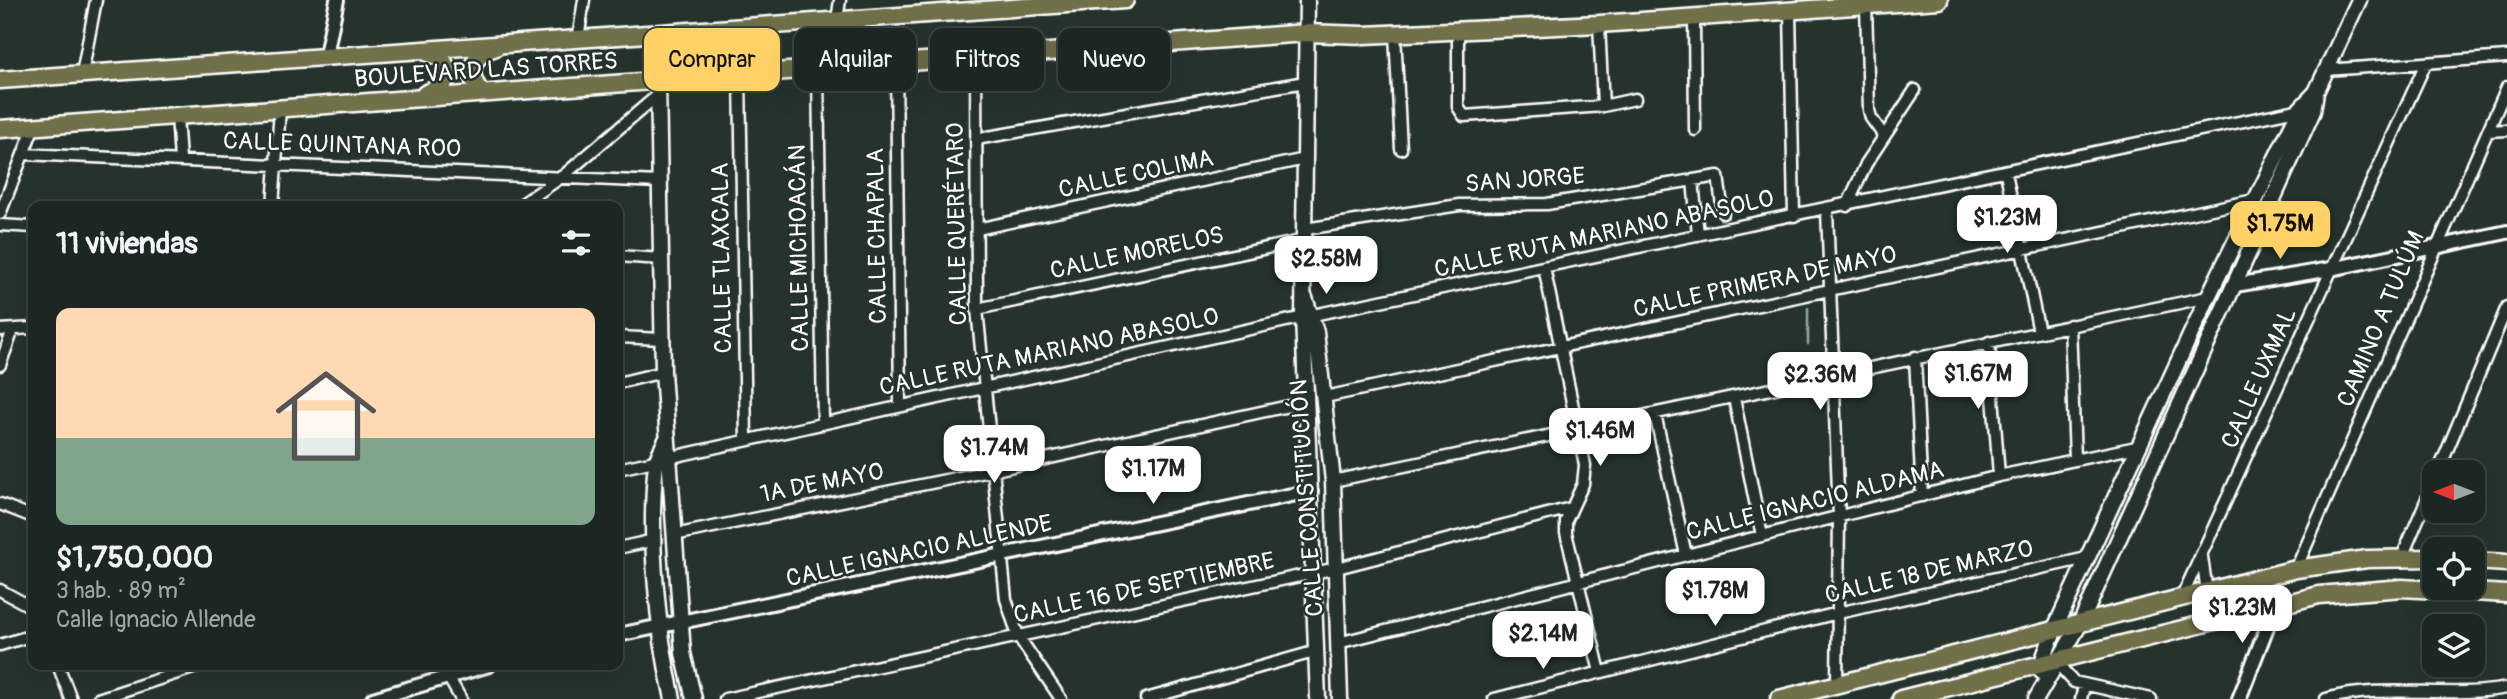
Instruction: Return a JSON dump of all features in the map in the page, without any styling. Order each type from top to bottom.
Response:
[{"type":"main road","name":"BOULEVARD LAS TORRES","points":[[0,80],[1125,0]]},
{"type":"main road","name":"CALLE CONSTITUCIÓN","points":[[1307,0],[1305,297],[1325,397],[1333,481],[1340,699]]},
{"type":"main road","name":"BOULEVARD LAS TORRES","points":[[1044,54],[1306,33],[1395,34],[1599,24],[1939,0]]},
{"type":"main road","points":[[2039,693],[2042,662],[2087,558],[2254,200],[2307,110],[2359,0]]},
{"type":"main road","points":[[481,92],[471,76],[474,61],[484,51],[509,44]]},
{"type":"main road","points":[[416,50],[442,58],[449,75],[442,86],[416,97]]},
{"type":"main road","name":"BOULEVARD LAS TORRES","points":[[0,129],[481,92],[644,88]]},
{"type":"main road","points":[[658,91],[662,339],[667,438],[655,540],[663,658],[673,699]]},
{"type":"main road","points":[[2039,693],[2081,622],[2235,285],[2307,110]]},
{"type":"main road","name":"CALLE CONSTITUCIÓN","points":[[1308,316],[1307,402],[1318,699]]},
{"type":"main road","points":[[663,460],[674,534],[683,653],[694,699]]},
{"type":"main road","points":[[1779,699],[2295,569],[2332,562],[2422,558]]},
{"type":"main road","points":[[2485,561],[2505,560]]},
{"type":"main road","points":[[1902,699],[2319,595],[2402,588],[2507,594]]},
{"type":"street","points":[[82,74],[96,0]]},
{"type":"street","points":[[326,55],[337,0]]},
{"type":"street","points":[[578,39],[584,0]]},
{"type":"street","points":[[837,20],[840,0]]},
{"type":"street","points":[[1858,4],[1869,110],[1871,118],[1884,136]]},
{"type":"street","points":[[1790,11],[1794,216]]},
{"type":"street","points":[[1694,18],[1695,130]]},
{"type":"street","points":[[1599,24],[1603,106]]},
{"type":"street","points":[[1458,30],[1458,107],[1461,115],[1467,117],[1603,106],[1635,99]]},
{"type":"street","points":[[1395,34],[1401,149]]},
{"type":"street","points":[[2326,70],[2425,65],[2507,57]]},
{"type":"street","name":"CALLE UXMAL","points":[[2181,598],[2425,65]]},
{"type":"street","points":[[976,139],[1305,82]]},
{"type":"street","name":"CAMINO A TULÚM","points":[[2295,569],[2507,87]]},
{"type":"street","points":[[1847,206],[1884,136],[1915,90]]},
{"type":"street","points":[[526,201],[563,176],[655,91]]},
{"type":"street","name":"CALLE TLAXCALA","points":[[740,91],[746,440]]},
{"type":"street","name":"CALLE MICHOACÁN","points":[[818,91],[823,424]]},
{"type":"street","name":"CALLE CHAPALA","points":[[896,91],[900,406]]},
{"type":"street","name":"CALLE QUERÉTARO","points":[[976,91],[978,309],[1006,599],[1018,636],[1061,699]]},
{"type":"street","points":[[273,201],[280,108]]},
{"type":"street","name":"CALLE RUTA MARIANO ABASOLO","points":[[623,468],[1308,316],[2307,110]]},
{"type":"street","points":[[177,116],[180,159]]},
{"type":"street","points":[[0,214],[34,126]]},
{"type":"street","points":[[2488,131],[2507,130]]},
{"type":"street","name":"CALLE QUINTANA ROO","points":[[23,154],[276,163],[659,182]]},
{"type":"street","name":"CALLE COLIMA","points":[[977,229],[1305,159]]},
{"type":"street","points":[[2006,173],[2039,331]]},
{"type":"street","points":[[1698,235],[1693,180],[1718,176],[1723,213]]},
{"type":"street","name":"SAN JORGE","points":[[1305,235],[1459,205],[1547,204],[1693,180]]},
{"type":"street","name":"CALLE PRIMERA DE MAYO","points":[[1325,397],[2254,200]]},
{"type":"street","points":[[1828,210],[1839,517],[1837,684]]},
{"type":"street","points":[[0,225],[28,227]]},
{"type":"street","points":[[2235,285],[2331,270],[2507,232]]},
{"type":"street","name":"CALLE MORELOS","points":[[978,309],[1305,235]]},
{"type":"street","points":[[623,256],[661,259]]},
{"type":"street","points":[[1544,267],[1585,465],[1583,484],[1566,521],[1566,533],[1600,672]]},
{"type":"street","points":[[1333,481],[1579,427],[1734,398],[1916,357],[2208,297]]},
{"type":"street","points":[[2443,460],[2507,307]]},
{"type":"street","points":[[2070,325],[2075,459]]},
{"type":"street","points":[[0,330],[28,328]]},
{"type":"street","points":[[0,365],[13,330]]},
{"type":"street","points":[[623,337],[662,339]]},
{"type":"street","points":[[1989,342],[1999,477]]},
{"type":"street","points":[[1916,357],[1922,496]]},
{"type":"street","points":[[623,382],[663,372]]},
{"type":"street","points":[[1734,398],[1762,536]]},
{"type":"street","name":"1A DE MAYO","points":[[674,534],[995,470],[1307,402]]},
{"type":"street","points":[[1655,414],[1686,555]]},
{"type":"street","name":"CALLE IGNACIO ALDAMA","points":[[1338,643],[1999,477],[2141,446]]},
{"type":"street","name":"CALLE IGNACIO ALLENDE","points":[[623,634],[1311,491]]},
{"type":"street","points":[[0,504],[28,515]]},
{"type":"street","name":"CALLE 16 DE SEPTIEMBRE","points":[[725,699],[1337,568],[1571,508]]},
{"type":"street","points":[[2402,557],[2422,510]]},
{"type":"street","points":[[623,547],[655,540]]},
{"type":"street","points":[[2202,557],[2207,592]]},
{"type":"street","name":"CALLE 18 DE MARZO","points":[[1494,699],[1838,613],[2087,558]]},
{"type":"street","points":[[0,590],[28,605]]},
{"type":"street","points":[[2239,699],[2276,604]]},
{"type":"street","points":[[0,645],[28,637]]},
{"type":"street","points":[[1146,699],[1317,652]]},
{"type":"street","points":[[2059,658],[2068,678],[2084,686],[2151,699]]},
{"type":"street","points":[[60,670],[71,699]]},
{"type":"street","points":[[98,699],[187,670]]},
{"type":"street","points":[[373,699],[444,670],[461,699]]},
{"type":"street","points":[[2081,699],[2084,686]]},
{"type":"street","points":[[2326,699],[2372,691],[2470,697],[2507,688]]},
{"type":"waterway","points":[[1808,308],[1808,344]]}]
